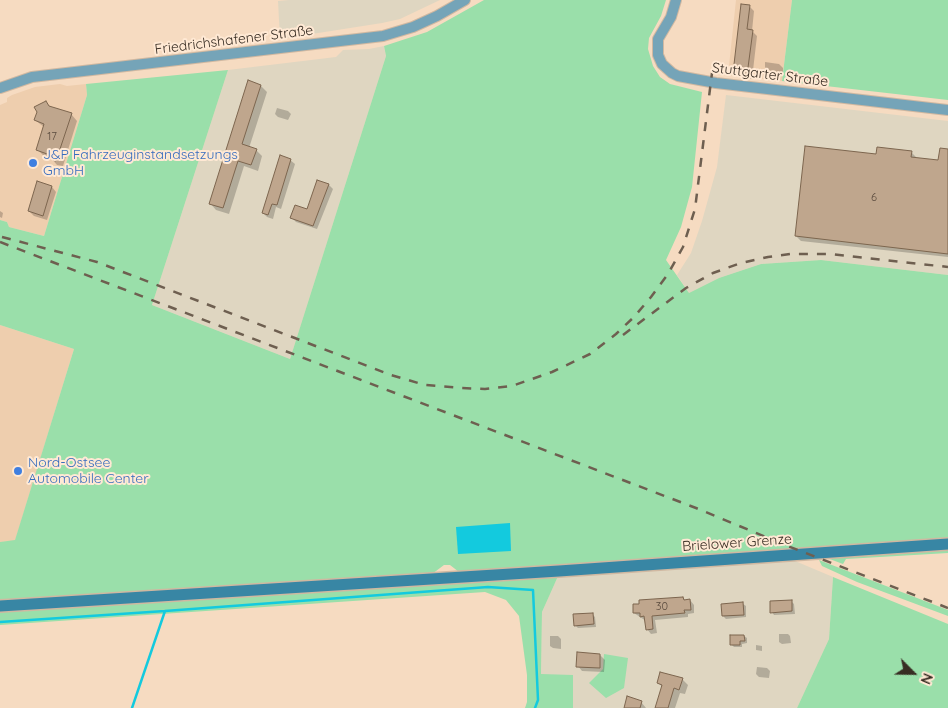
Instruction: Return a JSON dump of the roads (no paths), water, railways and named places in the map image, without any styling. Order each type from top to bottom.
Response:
[{"type":"main road","name":"Brielower Grenze","points":[[0,606],[948,544]]},
{"type":"street","name":"Friedrichshafener Straße","points":[[0,88],[32,77],[384,36],[414,27],[465,0]]},
{"type":"street","name":"Stuttgarter Straße","points":[[676,0],[671,17],[658,39],[658,55],[662,64],[678,76],[710,82],[948,110]]},
{"type":"water","points":[[510,523],[511,551],[458,554],[456,527]]},
{"type":"waterway","points":[[132,708],[165,611],[488,587],[533,590],[538,700],[535,708]]},
{"type":"waterway","points":[[0,622],[165,611]]},
{"type":"railway","points":[[2,237],[97,262],[391,375],[425,385],[485,389],[512,386],[552,372],[590,354],[634,317],[668,274],[683,247],[695,209],[712,73]]},
{"type":"railway","points":[[0,242],[696,508],[785,545],[948,608]]},
{"type":"railway","points":[[623,335],[686,288],[713,273],[741,263],[768,257],[790,254],[830,254],[948,267]]},
{"type":"place","name":"J&P Fahrzeuginstandsetzungs GmbH","points":[[33,163]]},
{"type":"place","name":"Nord-Ostsee Automobile Center","points":[[18,471]]}]
